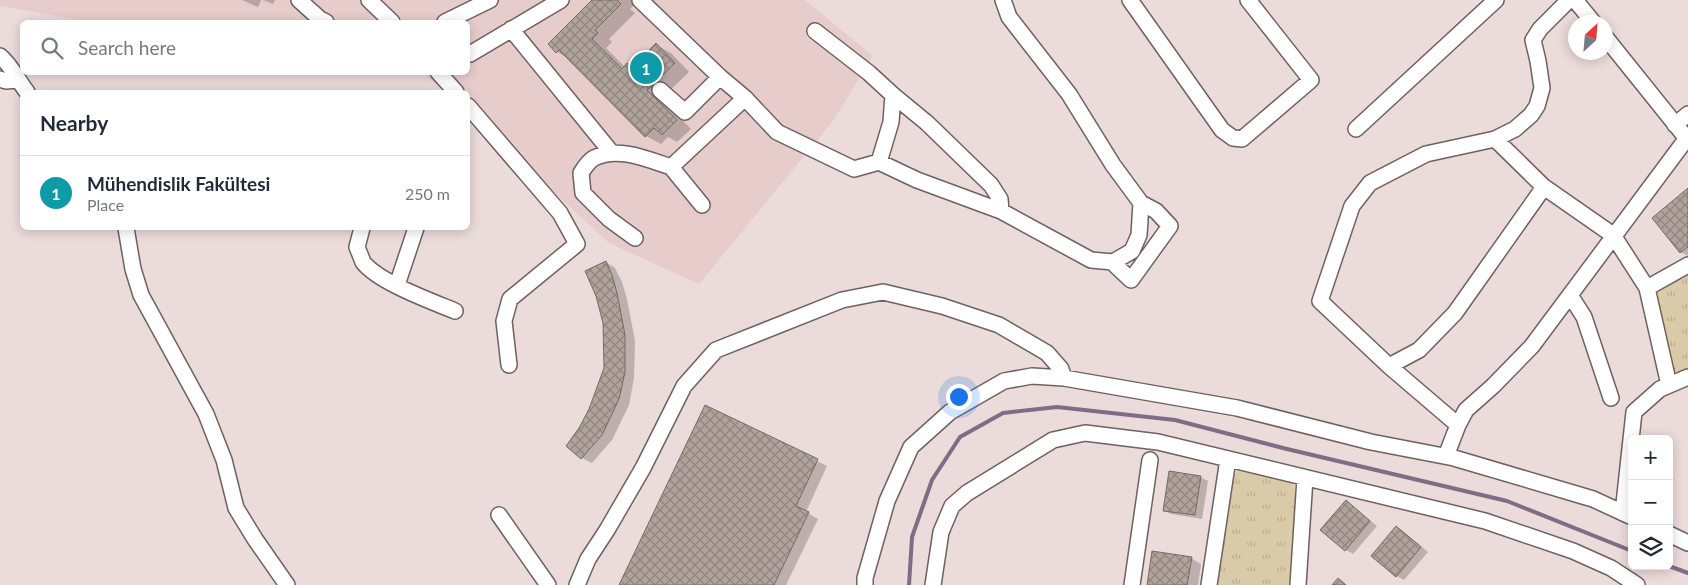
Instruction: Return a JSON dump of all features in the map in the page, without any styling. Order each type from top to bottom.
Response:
[{"type":"street","points":[[299,0],[322,20]]},
{"type":"street","points":[[369,0],[390,20]]},
{"type":"street","points":[[450,20],[490,0]]},
{"type":"street","points":[[470,54],[561,0]]},
{"type":"street","points":[[640,0],[720,77],[745,98],[777,132],[854,169],[879,162],[917,180],[1001,211],[1091,260],[1112,262],[1132,252],[1139,235],[1141,203]]},
{"type":"street","points":[[1003,0],[1009,17],[1069,94],[1113,164],[1141,203],[1156,210],[1170,226],[1132,280],[1112,262]]},
{"type":"street","points":[[1130,0],[1222,130],[1233,138],[1242,139],[1311,80],[1248,0]]},
{"type":"street","points":[[1356,129],[1496,0]]},
{"type":"street","points":[[1458,424],[1389,366],[1320,301],[1352,206],[1370,183],[1426,154],[1495,139],[1516,129],[1531,115],[1537,106],[1542,88],[1533,40],[1540,29],[1569,0]]},
{"type":"street","points":[[1575,0],[1587,15]]},
{"type":"street","points":[[511,29],[611,152]]},
{"type":"street","points":[[815,31],[869,73],[927,123],[991,186],[1000,199],[1001,211]]},
{"type":"street","points":[[1446,456],[1458,424],[1466,410],[1532,346],[1613,235],[1687,139],[1613,47]]},
{"type":"street","points":[[0,56],[7,62],[25,90]]},
{"type":"street","points":[[441,75],[454,90]]},
{"type":"street","points":[[660,90],[685,112],[720,77]]},
{"type":"street","points":[[0,79],[6,81],[17,80]]},
{"type":"street","points":[[879,162],[891,122],[893,95]]},
{"type":"street","points":[[671,167],[745,98]]},
{"type":"street","points":[[470,108],[560,213],[577,244],[510,299],[504,320],[509,365]]},
{"type":"street","points":[[1675,125],[1688,114]]},
{"type":"street","points":[[1495,139],[1544,187],[1613,235],[1647,288],[1669,385]]},
{"type":"street","points":[[635,238],[609,219],[583,193],[581,173],[592,159],[611,152],[640,156],[671,167],[702,205]]},
{"type":"street","points":[[1389,366],[1419,350],[1455,313],[1544,187]]},
{"type":"street","points":[[126,230],[133,269],[141,295],[206,414],[224,460],[236,508],[254,539],[287,585]]},
{"type":"street","points":[[361,230],[357,247],[364,262],[381,277],[455,311]]},
{"type":"street","points":[[397,285],[415,230]]},
{"type":"street","points":[[1647,288],[1688,265]]},
{"type":"street","points":[[577,585],[588,559],[608,530],[643,468],[684,386],[716,350],[842,300],[883,292],[942,306],[999,325],[1047,353],[1061,369],[1064,378]]},
{"type":"street","points":[[1570,295],[1584,318],[1611,398]]},
{"type":"street","points":[[865,585],[865,578],[887,501],[911,448],[950,412],[1004,381],[1032,376],[1064,378],[1237,408],[1371,442],[1446,456],[1593,499],[1627,515],[1634,412],[1660,389],[1688,377]]},
{"type":"street","points":[[933,585],[941,532],[952,506],[967,493],[1053,440],[1085,432],[1158,442],[1485,521],[1573,551],[1610,568],[1637,585]]},
{"type":"street","points":[[1209,585],[1228,459]]},
{"type":"street","points":[[1132,585],[1150,460]]},
{"type":"street","points":[[1298,585],[1305,478]]},
{"type":"street","points":[[499,515],[548,585]]},
{"type":"street","points":[[1673,536],[1688,543]]},
{"type":"shaded area","points":[[0,0],[805,0],[873,56],[833,121],[699,284],[609,243],[470,115],[470,90],[443,90],[425,75],[470,75],[470,20],[78,20],[0,6]]},
{"type":"green space","points":[[1688,274],[1688,373],[1684,375],[1673,371],[1654,295]]},
{"type":"green space","points":[[1238,471],[1291,481],[1297,493],[1292,585],[1216,585],[1230,479]]},
{"type":"building","points":[[592,0],[617,0],[621,4],[595,30],[598,33],[592,39],[622,69],[627,63],[632,68],[656,43],[675,63],[647,90],[677,120],[662,135],[654,128],[645,137],[559,50],[556,53],[548,44]]},
{"type":"building","points":[[1688,188],[1688,247],[1680,253],[1652,218]]},
{"type":"building","points":[[606,261],[617,293],[625,335],[625,372],[619,399],[602,435],[581,459],[566,446],[579,428],[589,409],[604,368],[603,323],[596,296],[585,271]]},
{"type":"building","points":[[705,405],[818,459],[796,506],[809,512],[774,585],[619,585]]},
{"type":"building","points":[[1169,471],[1201,476],[1195,515],[1163,511]]},
{"type":"building","points":[[1346,500],[1370,521],[1345,551],[1320,530]]},
{"type":"building","points":[[1396,526],[1421,547],[1396,577],[1371,556]]},
{"type":"building","points":[[1152,551],[1192,557],[1187,585],[1147,585]]},
{"type":"building","points":[[1338,578],[1346,585],[1332,585]]},
{"type":"waterway","points":[[909,585],[912,537],[932,480],[960,437],[1003,413],[1057,407],[1175,420],[1287,449],[1507,501],[1628,549]]},
{"type":"waterway","points":[[1673,567],[1688,573]]},
{"type":"place","name":"Mühendislik Fakültesi","points":[[646,68]]}]
